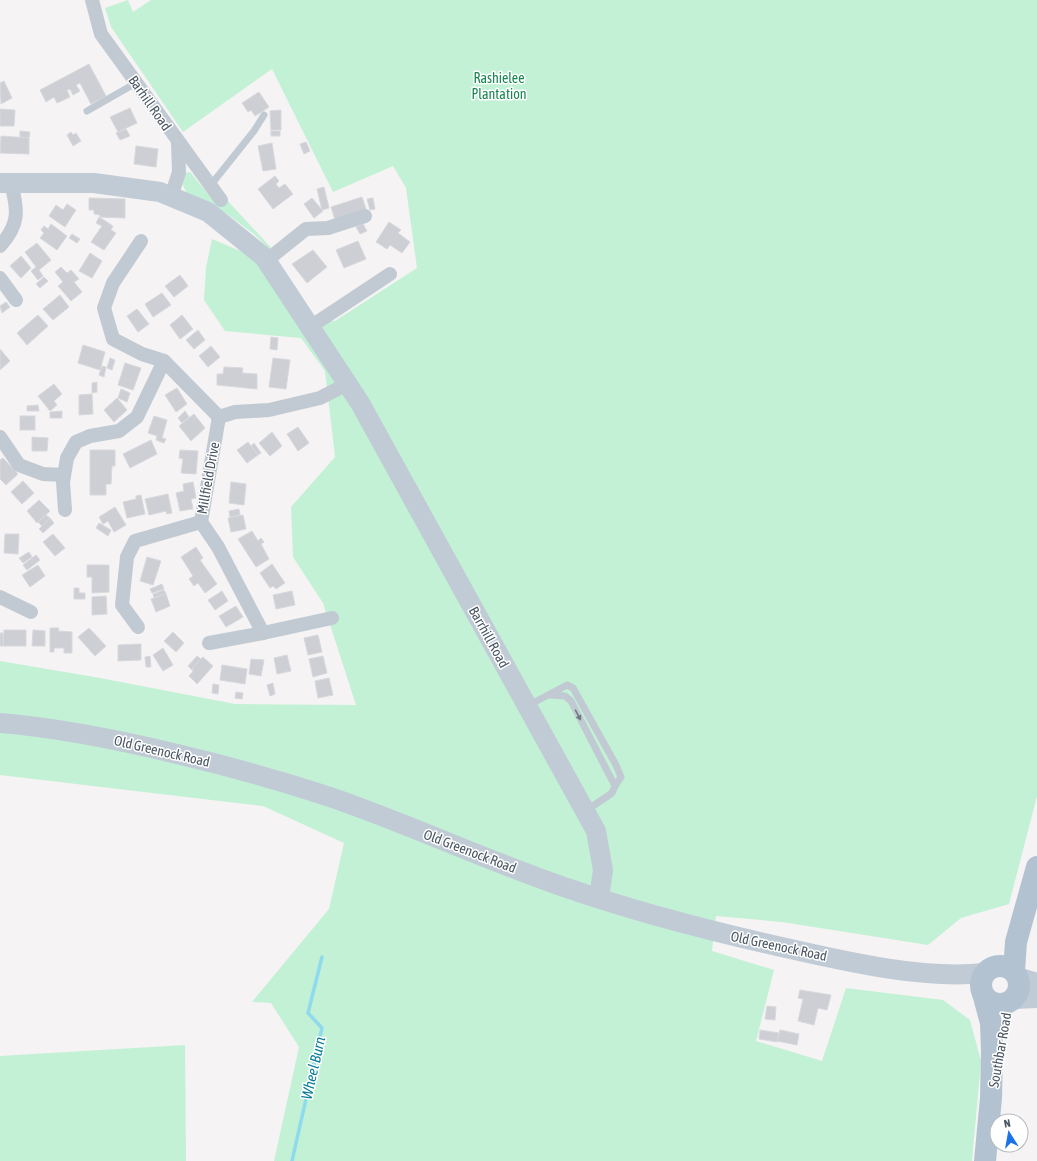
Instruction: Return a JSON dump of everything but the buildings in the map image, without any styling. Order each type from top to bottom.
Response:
[{"type":"main road","points":[[985,983],[1021,919],[1037,867]]},
{"type":"main road","name":"Southbar Road","points":[[991,1098],[1001,1056],[1011,1001],[1019,989],[1023,977],[1014,950],[1021,919]]},
{"type":"main road","points":[[985,983],[993,967],[1004,966],[1023,977]]},
{"type":"main road","points":[[985,983],[996,1004],[1011,1001]]},
{"type":"main road","name":"Southbar Road","points":[[985,983],[992,1031],[991,1098],[985,1161]]},
{"type":"street","name":"Barhill Road","points":[[92,0],[101,34],[178,143],[221,200]]},
{"type":"street","points":[[170,197],[179,172],[178,143]]},
{"type":"street","points":[[0,246],[14,225],[17,211],[6,183]]},
{"type":"street","name":"Barrhill Road","points":[[6,183],[94,183],[160,192],[208,212],[264,257],[360,403],[596,831],[603,870],[599,898]]},
{"type":"street","points":[[266,261],[306,230],[328,228],[365,216]]},
{"type":"street","points":[[141,241],[114,283],[104,308],[112,339],[142,354],[164,361],[218,417],[236,412],[270,410],[320,398],[347,384]]},
{"type":"street","points":[[310,327],[390,274]]},
{"type":"street","points":[[0,278],[16,300]]},
{"type":"street","points":[[65,510],[64,475],[67,458],[76,442],[90,436],[119,431],[137,417],[164,361]]},
{"type":"street","name":"Millfield Drive","points":[[218,417],[201,522],[218,547],[263,633]]},
{"type":"street","points":[[0,437],[19,465],[43,474],[64,475]]},
{"type":"street","points":[[138,627],[122,605],[127,557],[135,541],[201,522]]},
{"type":"street","points":[[0,597],[31,612]]},
{"type":"street","points":[[209,643],[332,618]]},
{"type":"street","name":"Old Greenock Road","points":[[0,723],[110,739],[221,764],[284,782],[363,810],[563,887],[733,936],[812,954],[902,970],[942,974],[985,983]]},
{"type":"street","points":[[1011,1001],[1037,998]]},
{"type":"lane","points":[[87,111],[136,83]]},
{"type":"lane","points":[[210,186],[254,131],[264,116]]},
{"type":"lane","points":[[527,706],[567,685],[573,688],[616,765],[621,778],[612,793],[585,812]]},
{"type":"lane","points":[[550,695],[565,696],[571,701],[615,786]]},
{"type":"green space","name":"Rashielee Plantation","points":[[128,0],[133,12],[151,0],[1037,0],[1037,796],[1009,904],[961,918],[928,945],[782,922],[716,916],[712,951],[774,970],[756,1041],[822,1061],[846,988],[943,1000],[970,1020],[981,1061],[972,1161],[274,1161],[299,1047],[271,1003],[252,1002],[329,909],[344,843],[263,806],[0,775],[0,661],[100,678],[235,704],[356,705],[323,603],[293,557],[291,507],[335,457],[325,371],[301,338],[225,331],[204,300],[206,268],[212,239],[257,258],[295,315],[335,321],[417,268],[406,188],[393,166],[333,192],[272,69],[183,132],[111,27],[105,8]]},
{"type":"green space","points":[[190,172],[217,205],[225,198],[274,251],[273,253],[254,234],[227,214],[187,194],[182,183],[184,173]]},
{"type":"green space","points":[[185,1045],[186,1161],[0,1161],[0,1056]]},
{"type":"waterway","name":"Wheel Burn","points":[[292,1161],[322,1028],[308,1013],[322,957]]}]
